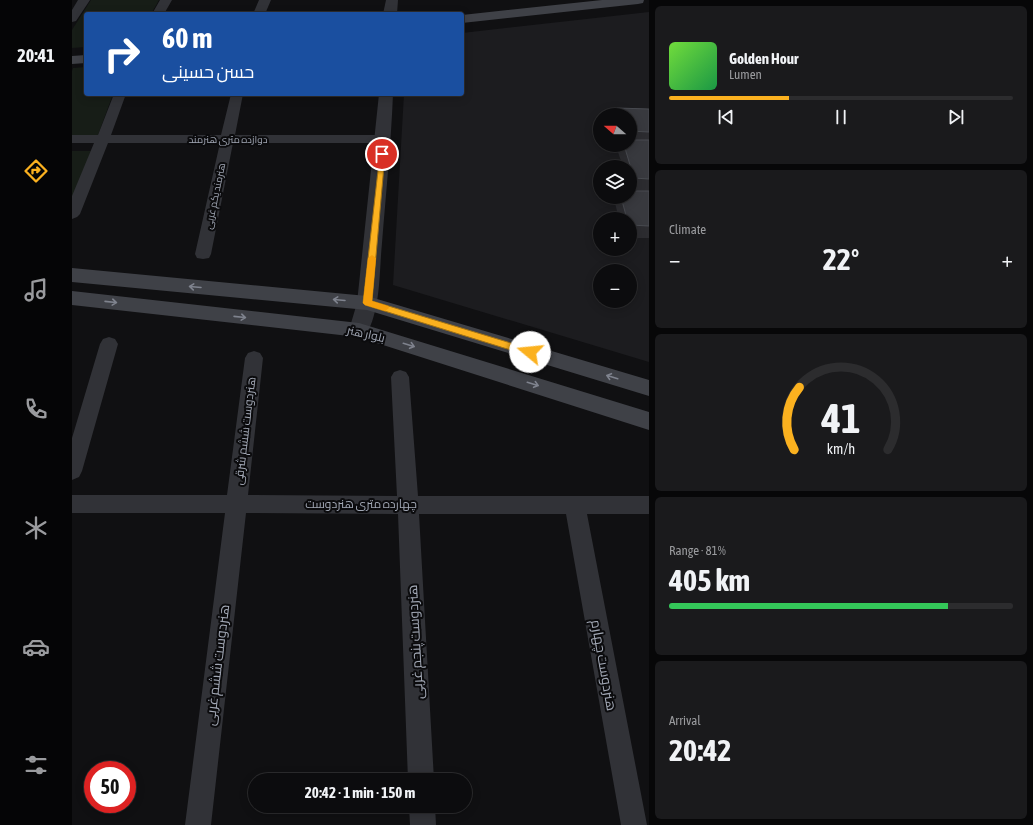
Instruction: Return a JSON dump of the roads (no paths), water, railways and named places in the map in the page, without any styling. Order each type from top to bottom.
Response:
[{"type":"main road","points":[[464,19],[633,0]]},
{"type":"main road","points":[[72,60],[84,59]]},
{"type":"main road","points":[[72,275],[368,303],[649,388]]},
{"type":"main road","name":"بلوار هنر","points":[[72,298],[359,330],[649,421]]},
{"type":"street","points":[[72,19],[84,0]]},
{"type":"street","points":[[159,12],[166,0]]},
{"type":"street","points":[[260,12],[265,0]]},
{"type":"street","points":[[390,12],[392,0]]},
{"type":"street","points":[[72,214],[119,96]]},
{"type":"street","name":"هنرمند یکم غربی","points":[[203,254],[226,139],[237,96]]},
{"type":"street","points":[[359,330],[368,303],[386,96]]},
{"type":"street","name":"دوازده متری هنرمند","points":[[72,139],[383,139]]},
{"type":"street","points":[[72,471],[108,344]]},
{"type":"street","name":"هنردوست ششم شرقی","points":[[237,504],[254,358]]},
{"type":"street","name":"هنردوست پنجم غربی","points":[[400,377],[408,504],[421,773]]},
{"type":"street","name":"چهارده متری هنردوست","points":[[72,504],[649,505]]},
{"type":"street","name":"هنردوست ششم غربی","points":[[198,825],[237,504]]},
{"type":"street","name":"هنردوست چهارم","points":[[575,505],[634,825]]},
{"type":"street","points":[[422,813],[423,825]]}]
